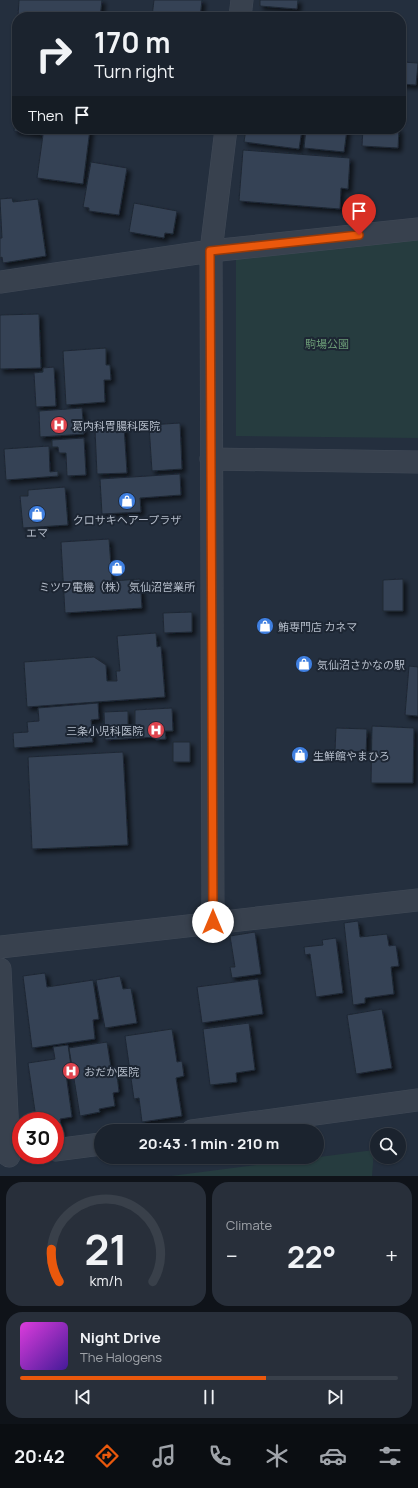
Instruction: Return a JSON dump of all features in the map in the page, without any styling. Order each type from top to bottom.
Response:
[{"type":"street","points":[[241,12],[242,0]]},
{"type":"street","points":[[213,922],[210,251],[225,134]]},
{"type":"street","points":[[0,282],[210,251],[418,229]]},
{"type":"street","points":[[212,459],[418,462]]},
{"type":"street","points":[[0,947],[418,900]]},
{"type":"street","points":[[0,969],[10,1156]]},
{"type":"street","points":[[243,1124],[418,1100]]},
{"type":"street","points":[[64,1149],[94,1145]]},
{"type":"green space","name":"駒場公園","points":[[418,240],[418,438],[236,436],[236,258]]},
{"type":"green space","points":[[370,1151],[370,1164],[373,1164],[372,1176],[171,1176],[265,1164],[324,1164],[324,1156]]},
{"type":"building","points":[[19,0],[102,0],[101,12],[18,12]]},
{"type":"building","points":[[154,0],[202,0],[201,12],[153,12]]},
{"type":"building","points":[[260,0],[298,0],[297,9],[260,6]]},
{"type":"building","points":[[406,62],[418,63],[416,85],[406,84]]},
{"type":"building","points":[[36,134],[89,134],[83,184],[37,178],[43,135]]},
{"type":"building","points":[[245,134],[301,134],[299,149],[244,142]]},
{"type":"building","points":[[305,134],[346,134],[344,152],[304,148]]},
{"type":"building","points":[[363,134],[399,134],[398,148],[362,146]]},
{"type":"building","points":[[243,150],[350,158],[348,189],[341,188],[340,209],[239,201]]},
{"type":"building","points":[[91,162],[127,168],[119,215],[89,211],[89,208],[83,207]]},
{"type":"building","points":[[12,198],[13,202],[38,199],[46,256],[3,263],[2,257],[0,258],[0,238],[2,238],[0,199]]},
{"type":"building","points":[[134,203],[177,211],[173,234],[165,233],[164,238],[129,232]]},
{"type":"building","points":[[39,314],[41,368],[0,369],[0,315]]},
{"type":"building","points":[[106,348],[106,365],[110,365],[111,380],[104,380],[105,402],[66,405],[63,351]]},
{"type":"building","points":[[54,367],[56,406],[36,407],[34,373],[43,372],[43,368]]},
{"type":"building","points":[[82,408],[84,434],[40,437],[39,411]]},
{"type":"building","points":[[180,423],[182,469],[152,471],[149,425]]},
{"type":"building","points":[[124,427],[127,473],[97,474],[95,429]]},
{"type":"building","points":[[84,438],[86,475],[67,476],[66,453],[59,453],[58,447],[52,447],[52,440]]},
{"type":"building","points":[[49,446],[50,472],[58,471],[58,476],[6,480],[4,449]]},
{"type":"building","points":[[180,474],[181,495],[140,498],[141,512],[102,514],[100,479]]},
{"type":"building","points":[[65,487],[68,525],[23,528],[20,496],[28,496],[28,490]]},
{"type":"building","points":[[109,539],[112,581],[140,579],[142,608],[65,613],[61,542]]},
{"type":"building","points":[[403,579],[403,611],[383,611],[383,580]]},
{"type":"building","points":[[192,612],[192,632],[164,633],[163,613]]},
{"type":"building","points":[[156,633],[157,647],[161,646],[165,697],[27,707],[24,662],[94,657],[106,665],[107,681],[117,681],[116,671],[120,671],[117,636]]},
{"type":"building","points":[[409,666],[418,667],[418,716],[405,715]]},
{"type":"building","points":[[98,703],[99,719],[91,720],[93,742],[14,748],[13,733],[28,732],[27,722],[39,721],[38,708]]},
{"type":"building","points":[[172,708],[173,731],[165,731],[166,739],[156,740],[156,737],[105,740],[104,712],[128,711],[128,725],[135,725],[135,710]]},
{"type":"building","points":[[372,726],[414,728],[413,783],[371,783]]},
{"type":"building","points":[[336,728],[367,729],[366,752],[335,751]]},
{"type":"building","points":[[173,742],[190,742],[190,762],[173,762]]},
{"type":"building","points":[[123,752],[128,845],[32,849],[28,757]]},
{"type":"building","points":[[358,921],[360,937],[387,934],[389,946],[396,945],[399,966],[391,967],[394,994],[365,998],[365,1003],[353,1005],[344,923]]},
{"type":"building","points":[[255,932],[261,974],[232,978],[230,967],[235,967],[230,936]]},
{"type":"building","points":[[336,938],[343,993],[316,997],[310,954],[305,955],[304,947],[323,945],[322,940]]},
{"type":"building","points":[[45,973],[47,987],[93,980],[99,1019],[93,1020],[95,1039],[32,1048],[23,976]]},
{"type":"building","points":[[120,976],[123,989],[131,988],[137,1023],[105,1028],[96,980]]},
{"type":"building","points":[[258,979],[263,1014],[202,1023],[197,987]]},
{"type":"building","points":[[382,1009],[392,1068],[356,1074],[347,1015]]},
{"type":"building","points":[[249,1023],[255,1070],[236,1073],[237,1082],[210,1085],[203,1029]]},
{"type":"building","points":[[172,1029],[177,1062],[182,1061],[184,1076],[176,1078],[182,1116],[142,1122],[139,1098],[134,1099],[125,1036]]},
{"type":"building","points":[[107,1042],[112,1075],[117,1075],[119,1092],[113,1093],[115,1106],[99,1109],[100,1112],[80,1116],[69,1048]]},
{"type":"building","points":[[68,1045],[71,1066],[65,1067],[72,1117],[64,1118],[64,1112],[35,1112],[28,1063],[55,1059],[53,1047]]},
{"type":"place","name":"葛内科胃腸科医院","points":[[59,425]]},
{"type":"place","name":"クロサキヘアープラザ","points":[[127,501]]},
{"type":"place","name":"エマ","points":[[37,514]]},
{"type":"place","name":"ミツワ電機（株） 気仙沼営業所","points":[[117,568]]},
{"type":"place","name":"鮪専門店 カネマ","points":[[265,626]]},
{"type":"place","name":"気仙沼さかなの駅","points":[[304,664]]},
{"type":"place","name":"三条小児科医院","points":[[156,730]]},
{"type":"place","name":"生鮮館やまひろ","points":[[300,755]]},
{"type":"place","name":"おだか医院","points":[[71,1071]]},
{"type":"route","points":[[213,922],[210,251],[359,235]]}]
